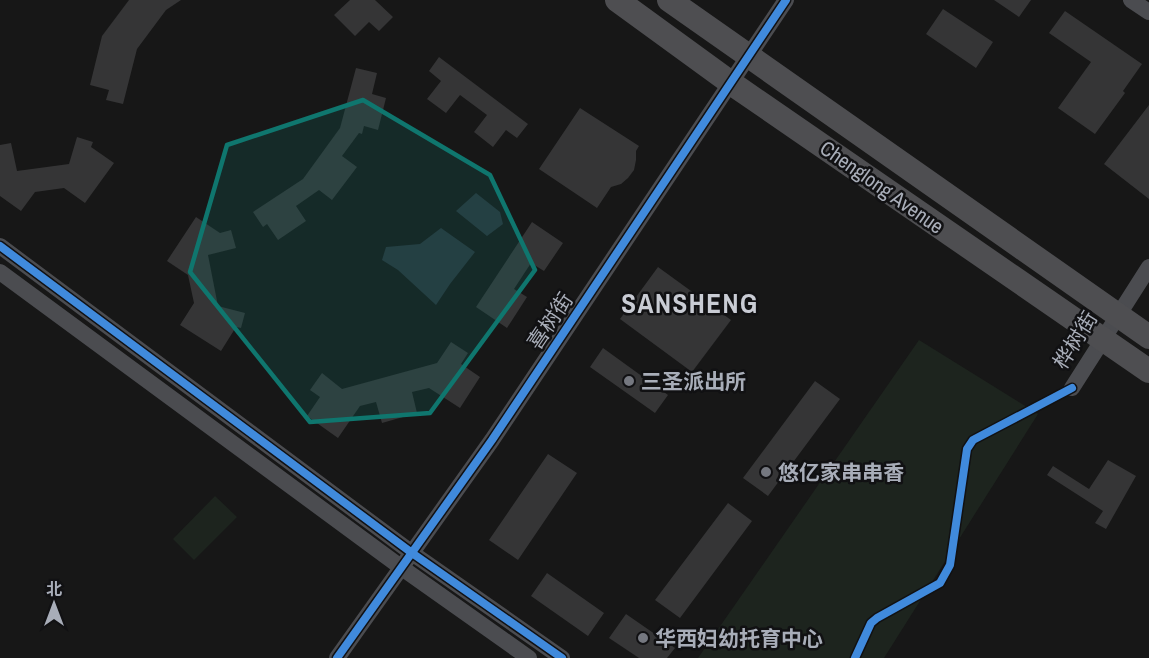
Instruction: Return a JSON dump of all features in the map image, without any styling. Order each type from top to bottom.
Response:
[{"type":"highway","name":"Chenglong Avenue","points":[[617,0],[731,83],[1149,371]]},
{"type":"highway","name":"Chenglong Avenue","points":[[669,0],[1149,337]]},
{"type":"street","name":"喜树街","points":[[337,658],[492,441],[786,0]]},
{"type":"street","points":[[1131,0],[1149,12]]},
{"type":"street","points":[[0,246],[412,553],[562,658]]},
{"type":"street","name":"桦树街","points":[[1072,388],[1149,267]]},
{"type":"street","points":[[0,272],[402,568],[529,658]]},
{"type":"highlighted area","points":[[363,100],[490,175],[535,270],[430,413],[310,422],[190,272],[227,145]]},
{"type":"shaded area","points":[[476,193],[500,212],[503,224],[487,236],[456,211]]},
{"type":"shaded area","points":[[441,228],[475,252],[436,305],[398,270],[382,260],[386,247],[420,244]]},
{"type":"shaded area","points":[[919,340],[1038,414],[884,658],[698,658]]},
{"type":"shaded area","points":[[215,496],[237,517],[194,560],[173,539]]},
{"type":"building","points":[[129,0],[181,0],[166,10],[137,49],[123,104],[106,100],[109,90],[90,85],[102,36]]},
{"type":"building","points":[[350,0],[375,0],[393,17],[379,31],[369,22],[355,36],[334,15]]},
{"type":"building","points":[[994,0],[1031,0],[1019,17]]},
{"type":"building","points":[[943,9],[993,42],[976,68],[926,34]]},
{"type":"building","points":[[1065,11],[1142,64],[1123,91],[1125,93],[1095,134],[1058,108],[1091,62],[1049,33]]},
{"type":"building","points":[[439,57],[528,124],[517,138],[506,130],[493,147],[474,132],[487,115],[460,95],[446,113],[427,99],[441,81],[429,71]]},
{"type":"building","points":[[356,68],[377,73],[372,94],[386,98],[378,130],[364,126],[362,134],[359,133],[342,156],[357,167],[332,200],[319,190],[296,206],[306,221],[278,240],[267,224],[263,227],[253,212],[303,179],[340,128]]},
{"type":"building","points":[[1149,105],[1149,199],[1104,164]]},
{"type":"building","points":[[580,108],[639,146],[636,151],[634,170],[621,184],[611,187],[597,208],[539,169]]},
{"type":"building","points":[[77,137],[93,142],[91,147],[114,163],[85,203],[64,188],[35,192],[21,211],[0,196],[0,145],[11,143],[17,171],[69,164]]},
{"type":"building","points":[[196,217],[220,233],[231,230],[236,248],[208,255],[218,306],[245,313],[241,328],[236,327],[221,351],[180,325],[194,303],[188,275],[167,261]]},
{"type":"building","points":[[532,222],[563,243],[544,271],[531,263],[514,289],[527,297],[507,328],[476,307]]},
{"type":"building","points":[[658,267],[731,320],[692,372],[620,319]]},
{"type":"building","points":[[451,342],[468,353],[461,364],[480,377],[460,408],[429,388],[412,392],[417,413],[382,423],[376,402],[360,406],[338,438],[307,416],[320,397],[310,390],[322,373],[342,389],[437,363]]},
{"type":"building","name":"三圣派出所","points":[[603,348],[668,395],[655,413],[590,367]]},
{"type":"building","points":[[815,381],[840,399],[768,496],[743,478]]},
{"type":"building","points":[[548,454],[577,473],[518,560],[489,540]]},
{"type":"building","points":[[1108,460],[1136,476],[1106,529],[1095,523],[1103,511],[1047,475],[1053,466],[1089,489]]},
{"type":"building","points":[[728,503],[752,521],[680,618],[655,600]]},
{"type":"building","points":[[547,573],[604,613],[588,636],[531,596]]},
{"type":"building","points":[[626,614],[675,648],[667,658],[639,658],[609,638]]},
{"type":"cycle path","points":[[337,658],[492,440],[786,0]]},
{"type":"cycle path","points":[[0,246],[412,553],[562,658]]},
{"type":"cycle path","points":[[855,658],[871,623],[940,583],[950,565],[967,449],[973,440],[1072,388]]},
{"type":"place","name":"三圣派出所","points":[[629,381]]},
{"type":"place","name":"悠亿家串串香","points":[[766,472]]},
{"type":"place","name":"华西妇幼托育中心","points":[[643,638]]},
{"type":"district","name":"SANSHENG","points":[[690,303]]}]
